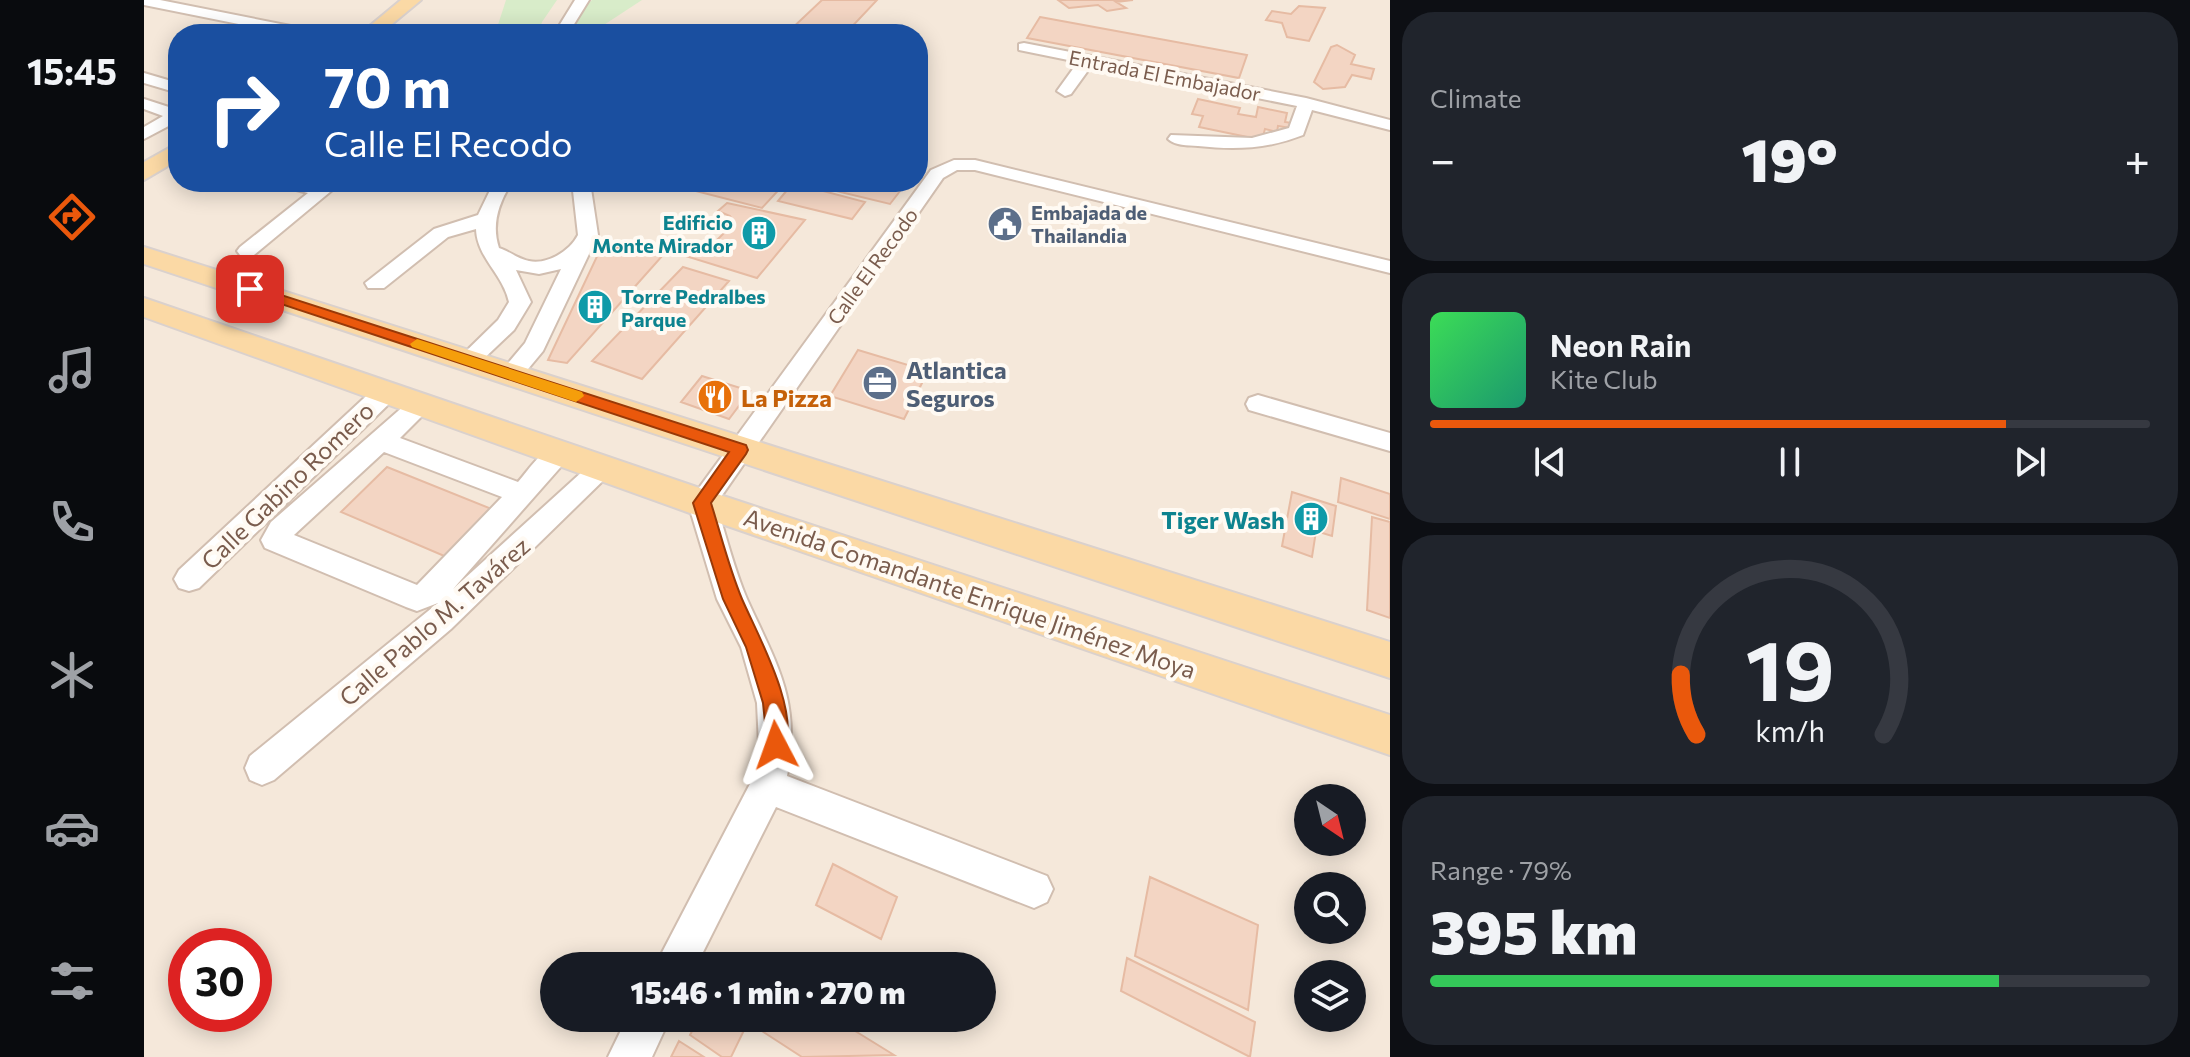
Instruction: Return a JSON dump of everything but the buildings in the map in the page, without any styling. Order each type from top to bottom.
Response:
[{"type":"main road","points":[[382,24],[412,0]]},
{"type":"main road","points":[[144,255],[1390,660]]},
{"type":"main road","name":"Avenida Comandante Enrique Jiménez Moya","points":[[151,312],[702,503],[1390,735]]},
{"type":"street","points":[[567,24],[582,0]]},
{"type":"street","points":[[144,1],[248,24]]},
{"type":"street","name":"Entrada El Embajador","points":[[1024,47],[1306,103],[1390,125]]},
{"type":"street","points":[[1065,91],[1088,60]]},
{"type":"street","points":[[144,78],[168,84]]},
{"type":"street","points":[[1177,139],[1253,145],[1279,139],[1297,131],[1306,103]]},
{"type":"street","name":"Entrada El Embajador","points":[[1306,103],[1390,111]]},
{"type":"street","points":[[144,104],[168,112]]},
{"type":"street","points":[[144,134],[168,120]]},
{"type":"street","name":"Calle El Recodo","points":[[928,172],[954,165],[975,165],[1390,267]]},
{"type":"street","points":[[247,251],[321,192]]},
{"type":"street","points":[[468,361],[506,325],[520,302],[516,282],[489,248],[486,219],[498,192]]},
{"type":"street","points":[[510,375],[535,346],[588,235],[582,192]]},
{"type":"street","name":"Calle El Recodo","points":[[702,503],[914,192]]},
{"type":"street","points":[[376,283],[441,233],[486,219]]},
{"type":"street","points":[[489,248],[521,267],[540,269],[565,261],[588,235]]},
{"type":"street","name":"Calle Gabino Romero","points":[[189,579],[386,392]]},
{"type":"street","points":[[422,404],[281,530],[275,540],[417,598],[432,592],[560,453]]},
{"type":"street","points":[[1258,404],[1390,442]]},
{"type":"street","points":[[381,441],[522,494]]},
{"type":"street","name":"Calle Pablo M. Tavárez","points":[[262,768],[440,620],[603,468]]},
{"type":"street","points":[[682,952],[768,786],[776,745],[773,703],[756,646],[732,599],[702,503]]},
{"type":"street","points":[[768,786],[1034,889]]},
{"type":"street","points":[[629,1057],[642,1032]]},
{"type":"shaded area","points":[[144,0],[1390,0],[1390,1057],[144,1057]]},
{"type":"green space","points":[[506,0],[557,0],[541,24],[498,24]]},
{"type":"green space","points":[[592,0],[642,0],[605,24],[575,24],[580,12]]},
{"type":"slow traffic","points":[[417,344],[576,396]]},
{"type":"place","name":"Embajada de Thailandia","points":[[1005,224]]},
{"type":"place","name":"Edificio Monte Mirador","points":[[759,233]]},
{"type":"place","name":"Torre Pedralbes Parque","points":[[595,307]]},
{"type":"place","name":"Atlantica Seguros","points":[[880,383]]},
{"type":"place","name":"La Pizza","points":[[715,397]]},
{"type":"place","name":"Tiger Wash","points":[[1311,519]]},
{"type":"route","points":[[250,289],[740,450],[702,503],[732,599],[756,646],[773,703],[776,745]]}]
